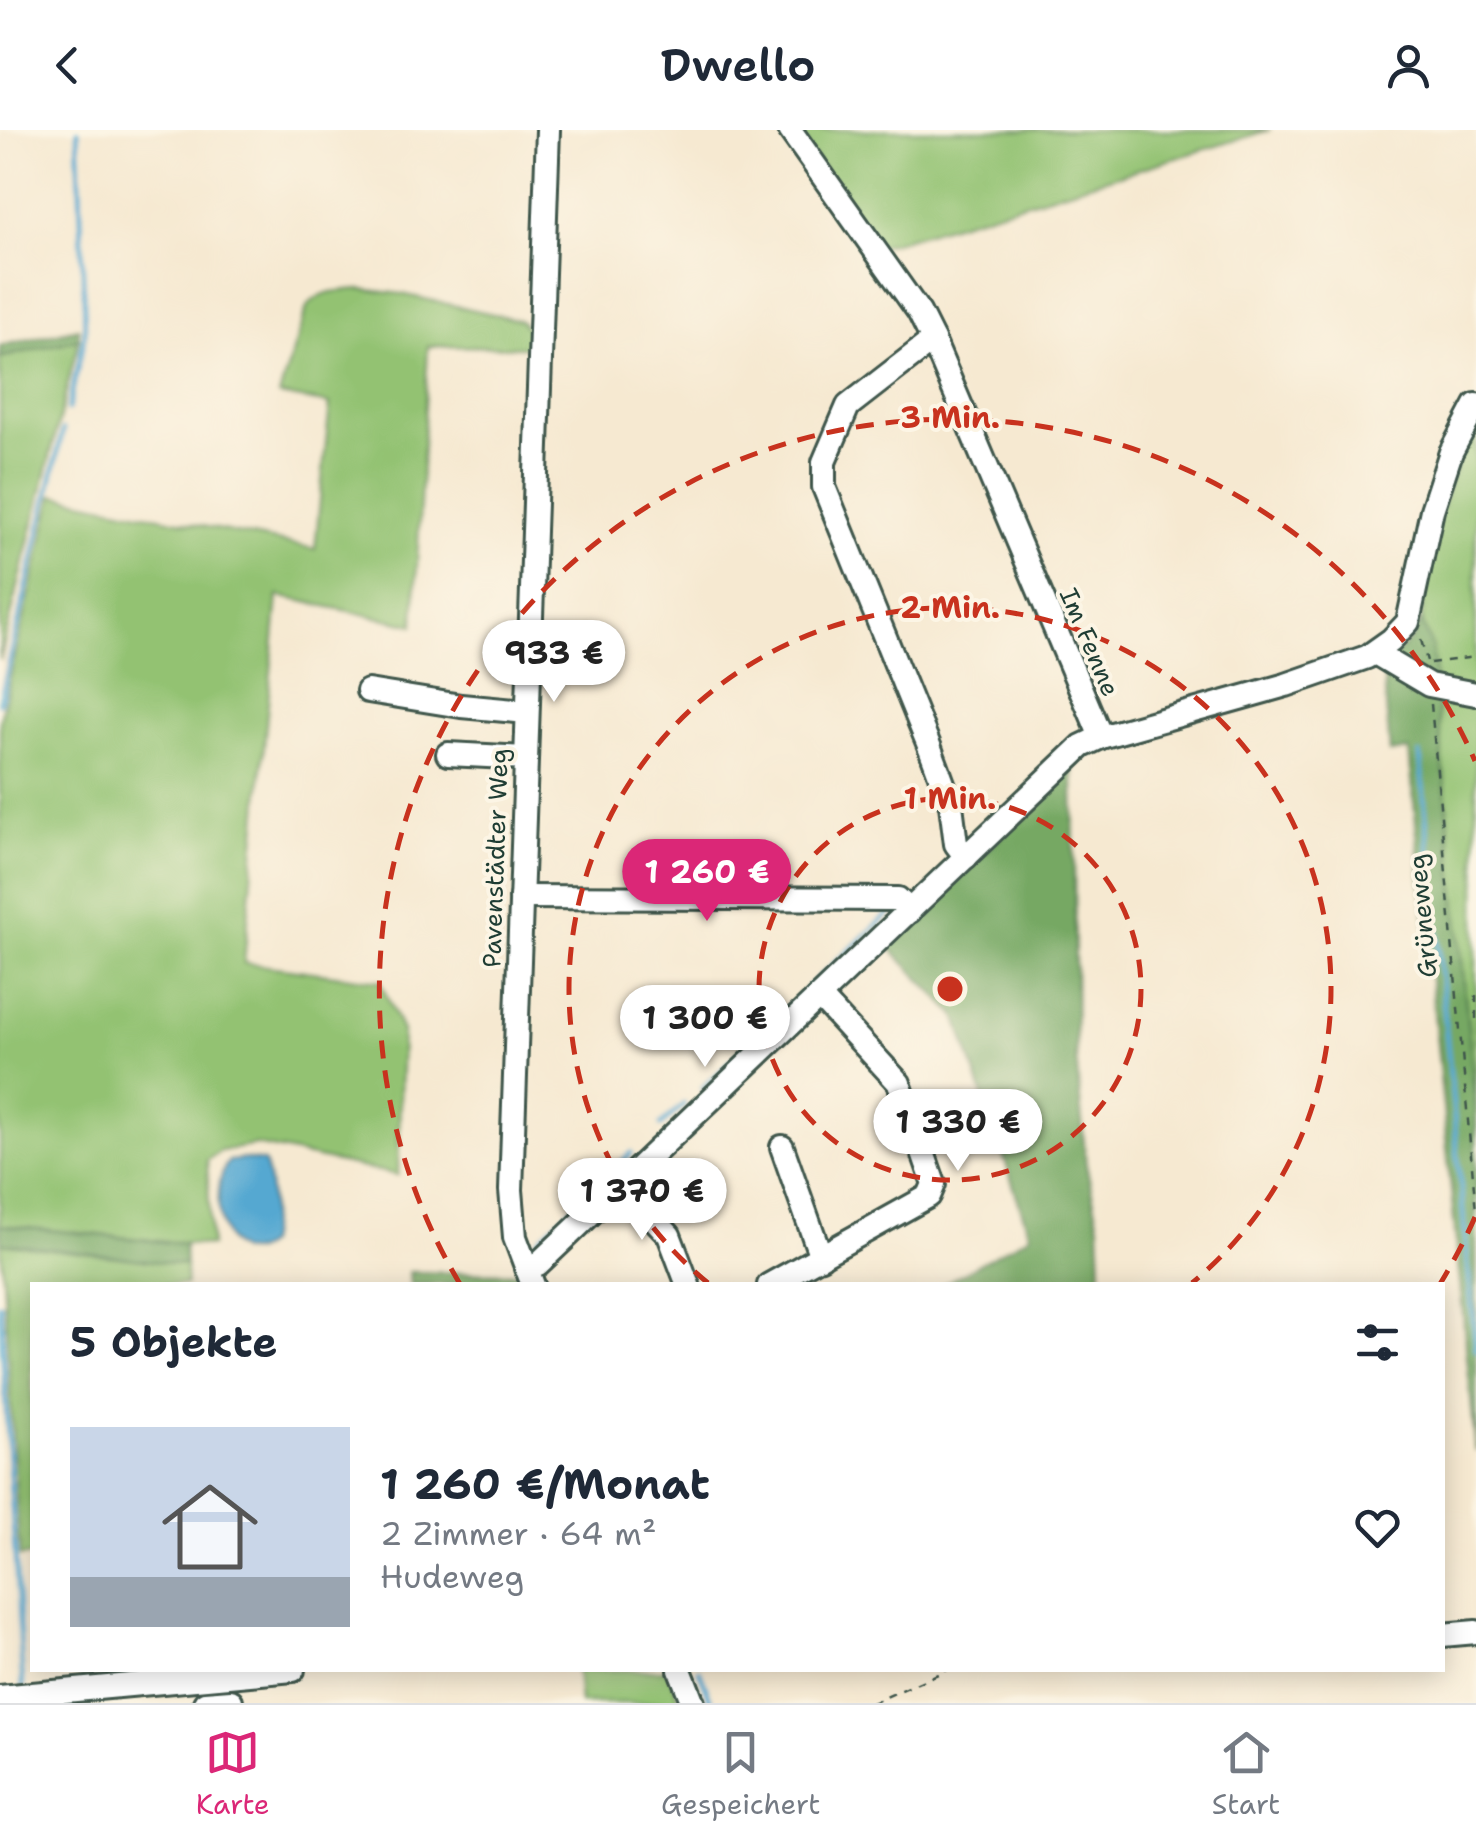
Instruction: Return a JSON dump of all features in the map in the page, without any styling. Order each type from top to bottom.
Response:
[{"type":"street","name":"Pavenstädter Weg","points":[[530,1277],[515,1236],[511,1202],[548,130]]},
{"type":"street","name":"Im Fenne","points":[[790,130],[919,312],[1101,737],[1286,685],[1375,653],[1408,622]]},
{"type":"street","points":[[933,340],[848,406],[824,462],[824,486],[930,748],[951,804],[956,844],[966,857]]},
{"type":"street","points":[[1408,622],[1432,510],[1451,452],[1476,404]]},
{"type":"street","points":[[1375,653],[1476,694]]},
{"type":"street","points":[[368,691],[528,712]]},
{"type":"street","points":[[530,1277],[538,1264],[1082,746],[1101,737]]},
{"type":"street","points":[[448,754],[526,758]]},
{"type":"street","points":[[521,897],[898,898],[910,912]]},
{"type":"street","points":[[775,1282],[929,1196],[934,1184],[900,1083],[820,997]]},
{"type":"street","points":[[782,1147],[821,1257]]},
{"type":"street","points":[[622,1185],[669,1234],[687,1282]]},
{"type":"street","points":[[1445,1635],[1476,1632]]},
{"type":"street","points":[[0,1697],[270,1672]]},
{"type":"street","points":[[681,1672],[693,1703]]},
{"type":"street","points":[[202,1678],[205,1703],[231,1700]]},
{"type":"path","name":"Grüneweg","points":[[1408,622],[1419,634],[1429,674],[1476,1211]]},
{"type":"path","points":[[1429,674],[1476,657]]},
{"type":"path","points":[[1476,995],[1476,1020]]},
{"type":"path","points":[[872,1703],[942,1672]]},
{"type":"green space","points":[[795,130],[1270,130],[877,247]]},
{"type":"green space","points":[[360,289],[402,294],[520,320],[529,331],[527,347],[428,346],[414,625],[278,596],[244,963],[380,981],[402,1031],[398,1175],[256,1145],[221,1151],[207,1160],[211,1246],[0,1225],[0,721],[53,495],[315,549],[330,404],[279,395],[307,307],[324,294]]},
{"type":"green space","points":[[78,328],[79,339],[0,358],[0,346]]},
{"type":"green space","points":[[79,339],[0,660],[0,358]]},
{"type":"green space","points":[[1476,424],[1476,1110],[1434,668],[1422,616],[1427,569],[1439,517],[1456,466]]},
{"type":"green space","points":[[1421,620],[1432,648],[1476,1110],[1476,1452],[1409,750],[1390,753],[1383,667],[1414,636]]},
{"type":"green space","points":[[1073,767],[1076,1056],[1086,1164],[1099,1225],[1101,1271],[1097,1282],[947,1282],[1030,1235],[956,1016],[888,946]]},
{"type":"green space","points":[[0,1225],[184,1244],[185,1265],[1,1243]]},
{"type":"green space","points":[[1,1243],[185,1265],[186,1282],[30,1282],[30,1555],[20,1557]]},
{"type":"green space","points":[[409,1272],[518,1273],[521,1282],[410,1282]]},
{"type":"green space","points":[[577,1672],[669,1672],[681,1703],[580,1703]]},
{"type":"water","points":[[229,1161],[264,1162],[270,1192],[267,1244],[251,1252],[238,1250],[229,1240],[219,1208],[222,1173]]},
{"type":"waterway","points":[[68,410],[85,333],[78,130]]},
{"type":"waterway","points":[[0,703],[63,430]]},
{"type":"waterway","points":[[1420,754],[1476,1350]]},
{"type":"waterway","points":[[807,989],[889,914]]},
{"type":"waterway","points":[[774,1021],[789,1006]]},
{"type":"waterway","points":[[702,1088],[756,1038]]},
{"type":"waterway","points":[[661,1125],[684,1104]]},
{"type":"waterway","points":[[538,1240],[631,1153]]},
{"type":"waterway","points":[[0,1305],[23,1686]]},
{"type":"waterway","points":[[700,1672],[712,1703]]}]
